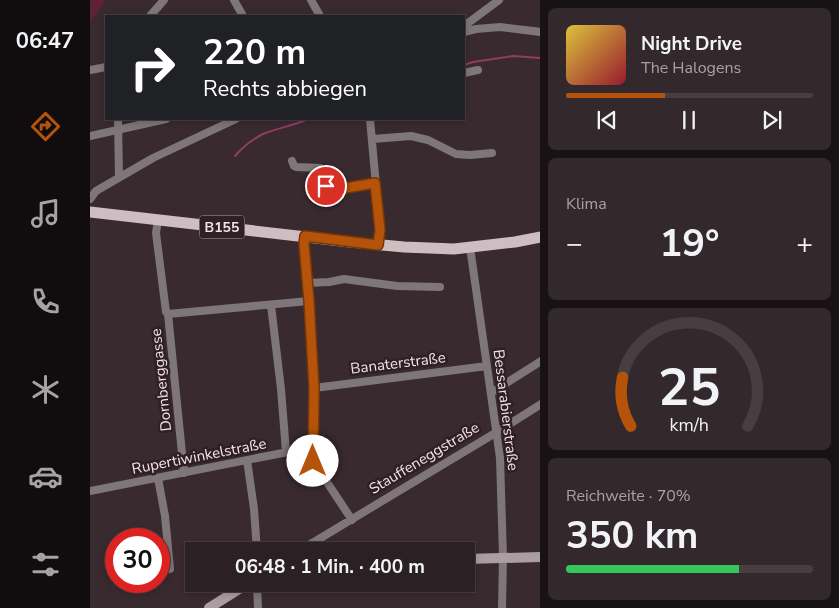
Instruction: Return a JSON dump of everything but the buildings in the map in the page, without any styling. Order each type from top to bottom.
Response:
[{"type":"main road","name":"B155","points":[[90,212],[378,245],[454,248],[515,242],[540,237]]},
{"type":"street","points":[[151,15],[164,0]]},
{"type":"street","points":[[311,0],[317,15]]},
{"type":"street","points":[[465,25],[499,0]]},
{"type":"street","points":[[238,1],[243,15]]},
{"type":"street","points":[[465,32],[500,27],[540,32]]},
{"type":"street","points":[[90,70],[105,67]]},
{"type":"street","points":[[465,73],[478,70]]},
{"type":"street","points":[[118,120],[119,177]]},
{"type":"street","points":[[90,136],[162,120]]},
{"type":"street","points":[[90,199],[96,191],[153,158],[234,120]]},
{"type":"street","points":[[370,120],[380,230],[378,245]]},
{"type":"street","points":[[373,140],[411,136],[428,140],[456,154],[492,153]]},
{"type":"street","points":[[292,161],[296,167],[320,168],[323,171],[328,188],[334,190],[375,181]]},
{"type":"street","name":"Dornberggasse","points":[[158,220],[156,233],[166,312],[168,314],[184,473]]},
{"type":"street","points":[[305,236],[314,388],[313,461],[352,520]]},
{"type":"street","name":"Bessarabierstraße","points":[[470,247],[500,458],[503,557],[502,608]]},
{"type":"street","points":[[307,283],[344,279],[397,286],[440,288]]},
{"type":"street","name":"Dornberggasse","points":[[168,314],[309,301]]},
{"type":"street","points":[[271,305],[286,452]]},
{"type":"street","points":[[491,393],[540,361]]},
{"type":"street","name":"Banaterstraße","points":[[314,388],[487,366]]},
{"type":"street","name":"Stauffeneggstraße","points":[[315,542],[540,404]]},
{"type":"street","name":"Rupertiwinkelstraße","points":[[90,491],[314,447]]},
{"type":"street","points":[[247,460],[256,542]]},
{"type":"street","points":[[158,478],[167,528]]},
{"type":"street","points":[[319,542],[322,538]]},
{"type":"street","points":[[475,559],[540,557]]},
{"type":"street","points":[[209,608],[234,592]]},
{"type":"street","points":[[257,592],[258,608]]},
{"type":"shaded area","points":[[90,0],[106,0],[90,22]]},
{"type":"waterway","points":[[465,65],[513,56],[540,58]]},
{"type":"waterway","points":[[235,156],[255,138],[305,120]]},
{"type":"route","points":[[313,461],[314,388],[305,236],[378,245],[380,230],[375,183],[334,190],[326,186]]}]
